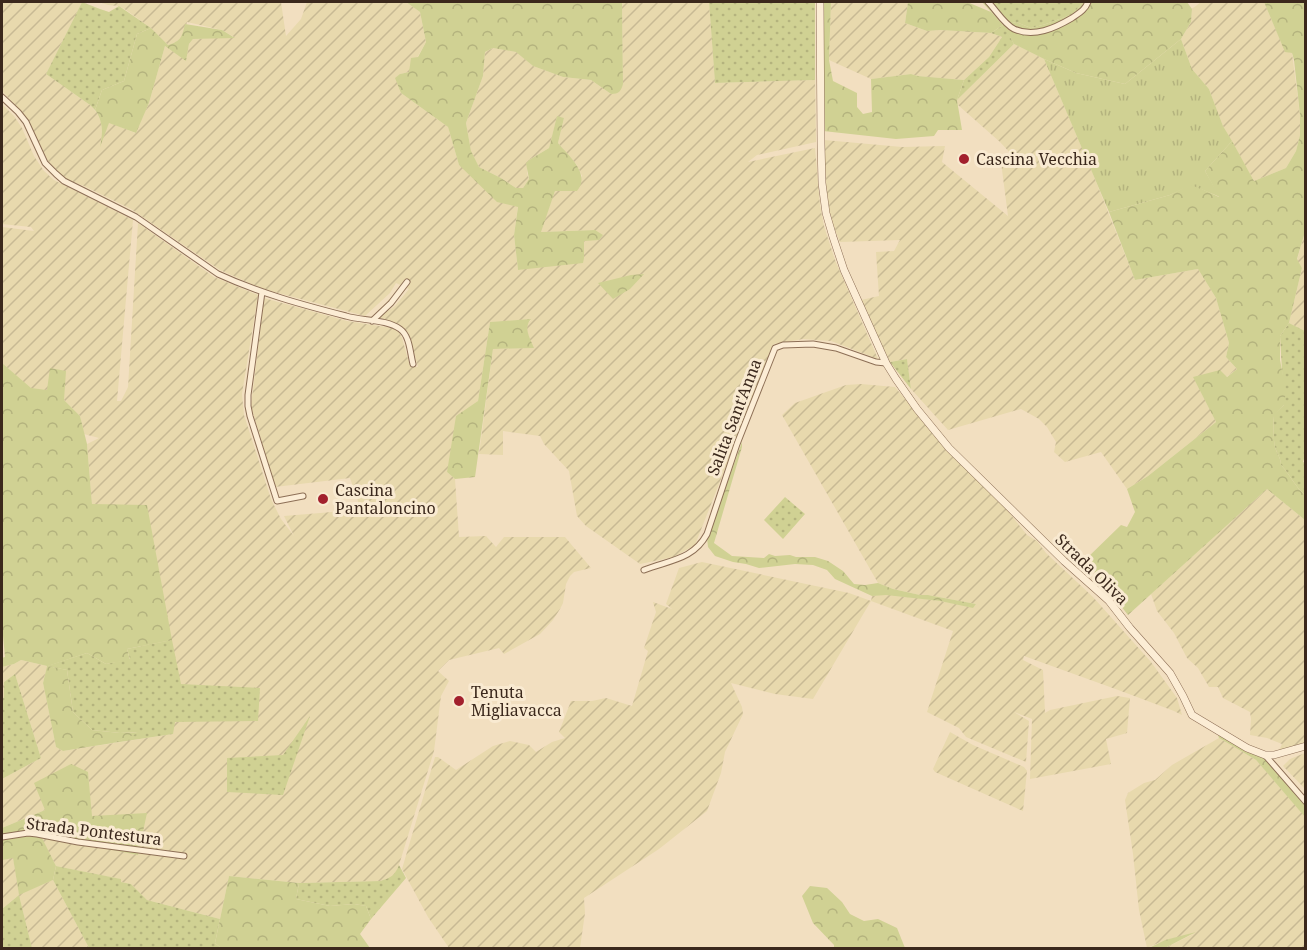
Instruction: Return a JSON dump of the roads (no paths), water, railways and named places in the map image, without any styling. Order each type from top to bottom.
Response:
[{"type":"street","points":[[820,2],[820,135],[826,213],[841,263],[888,366]]},
{"type":"street","points":[[988,2],[1011,27],[1025,32],[1053,29],[1082,12],[1088,2]]},
{"type":"street","points":[[2,97],[26,122],[45,163],[64,181],[136,217],[218,274],[262,292],[349,317],[382,322],[402,330],[413,364]]},
{"type":"street","points":[[372,321],[391,303],[407,282]]},
{"type":"street","points":[[262,292],[248,395],[250,416],[277,501],[303,496]]},
{"type":"street","name":"Salita Sant'Anna","points":[[644,570],[675,560],[690,552],[702,542],[707,534],[736,444],[775,348],[783,345],[813,344],[836,348],[888,366]]},
{"type":"street","name":"Strada Oliva","points":[[888,366],[917,410],[949,448],[1064,561],[1109,601],[1170,673],[1184,696],[1192,716],[1247,748],[1265,755],[1305,802]]},
{"type":"street","points":[[1265,755],[1305,746]]},
{"type":"street","name":"Strada Pontestura","points":[[2,837],[28,833],[184,856]]},
{"type":"place","name":"Cascina Vecchia","points":[[964,159]]},
{"type":"place","name":"Cascina Pantaloncino","points":[[323,499]]},
{"type":"place","name":"Tenuta Migliavacca","points":[[459,701]]}]
